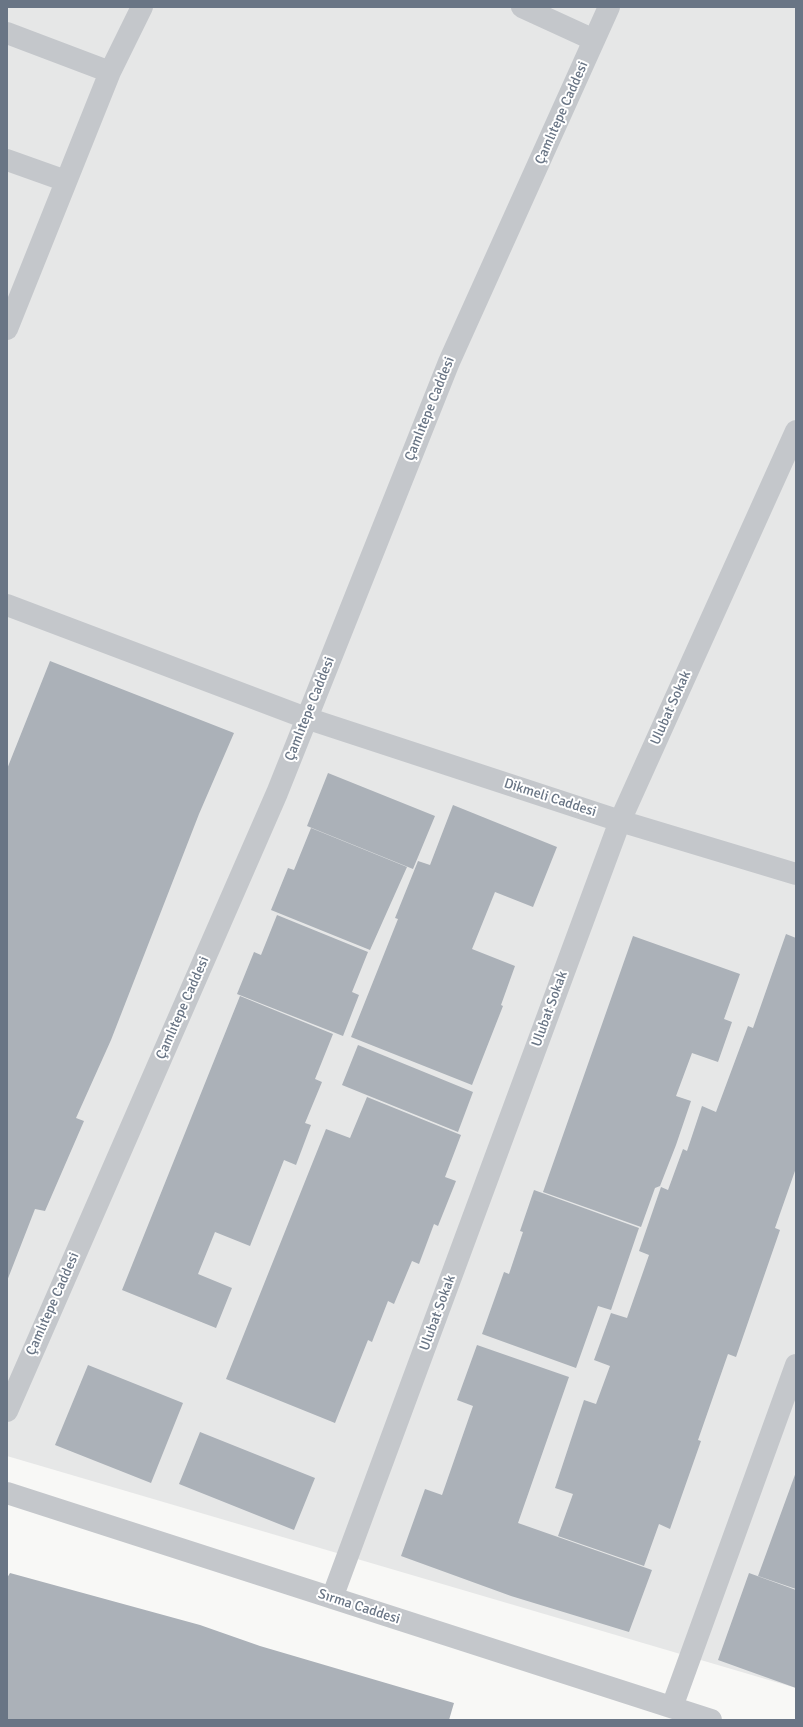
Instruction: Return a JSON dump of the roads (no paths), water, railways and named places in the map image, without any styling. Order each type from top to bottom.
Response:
[{"type":"street","points":[[8,322],[110,72],[142,7]]},
{"type":"street","points":[[522,7],[594,40]]},
{"type":"street","name":"Çamlıtepe Caddesi","points":[[7,1411],[270,808],[449,362],[610,7]]},
{"type":"street","points":[[7,33],[110,72]]},
{"type":"street","points":[[7,160],[66,181]]},
{"type":"street","name":"Ulubat Sokak","points":[[332,1598],[620,821],[796,431]]},
{"type":"street","name":"Dikmeli Caddesi","points":[[7,605],[306,718],[620,821],[796,874]]},
{"type":"street","points":[[672,1707],[796,1365]]},
{"type":"street","name":"Sırma Caddesi","points":[[7,1493],[711,1720]]}]
